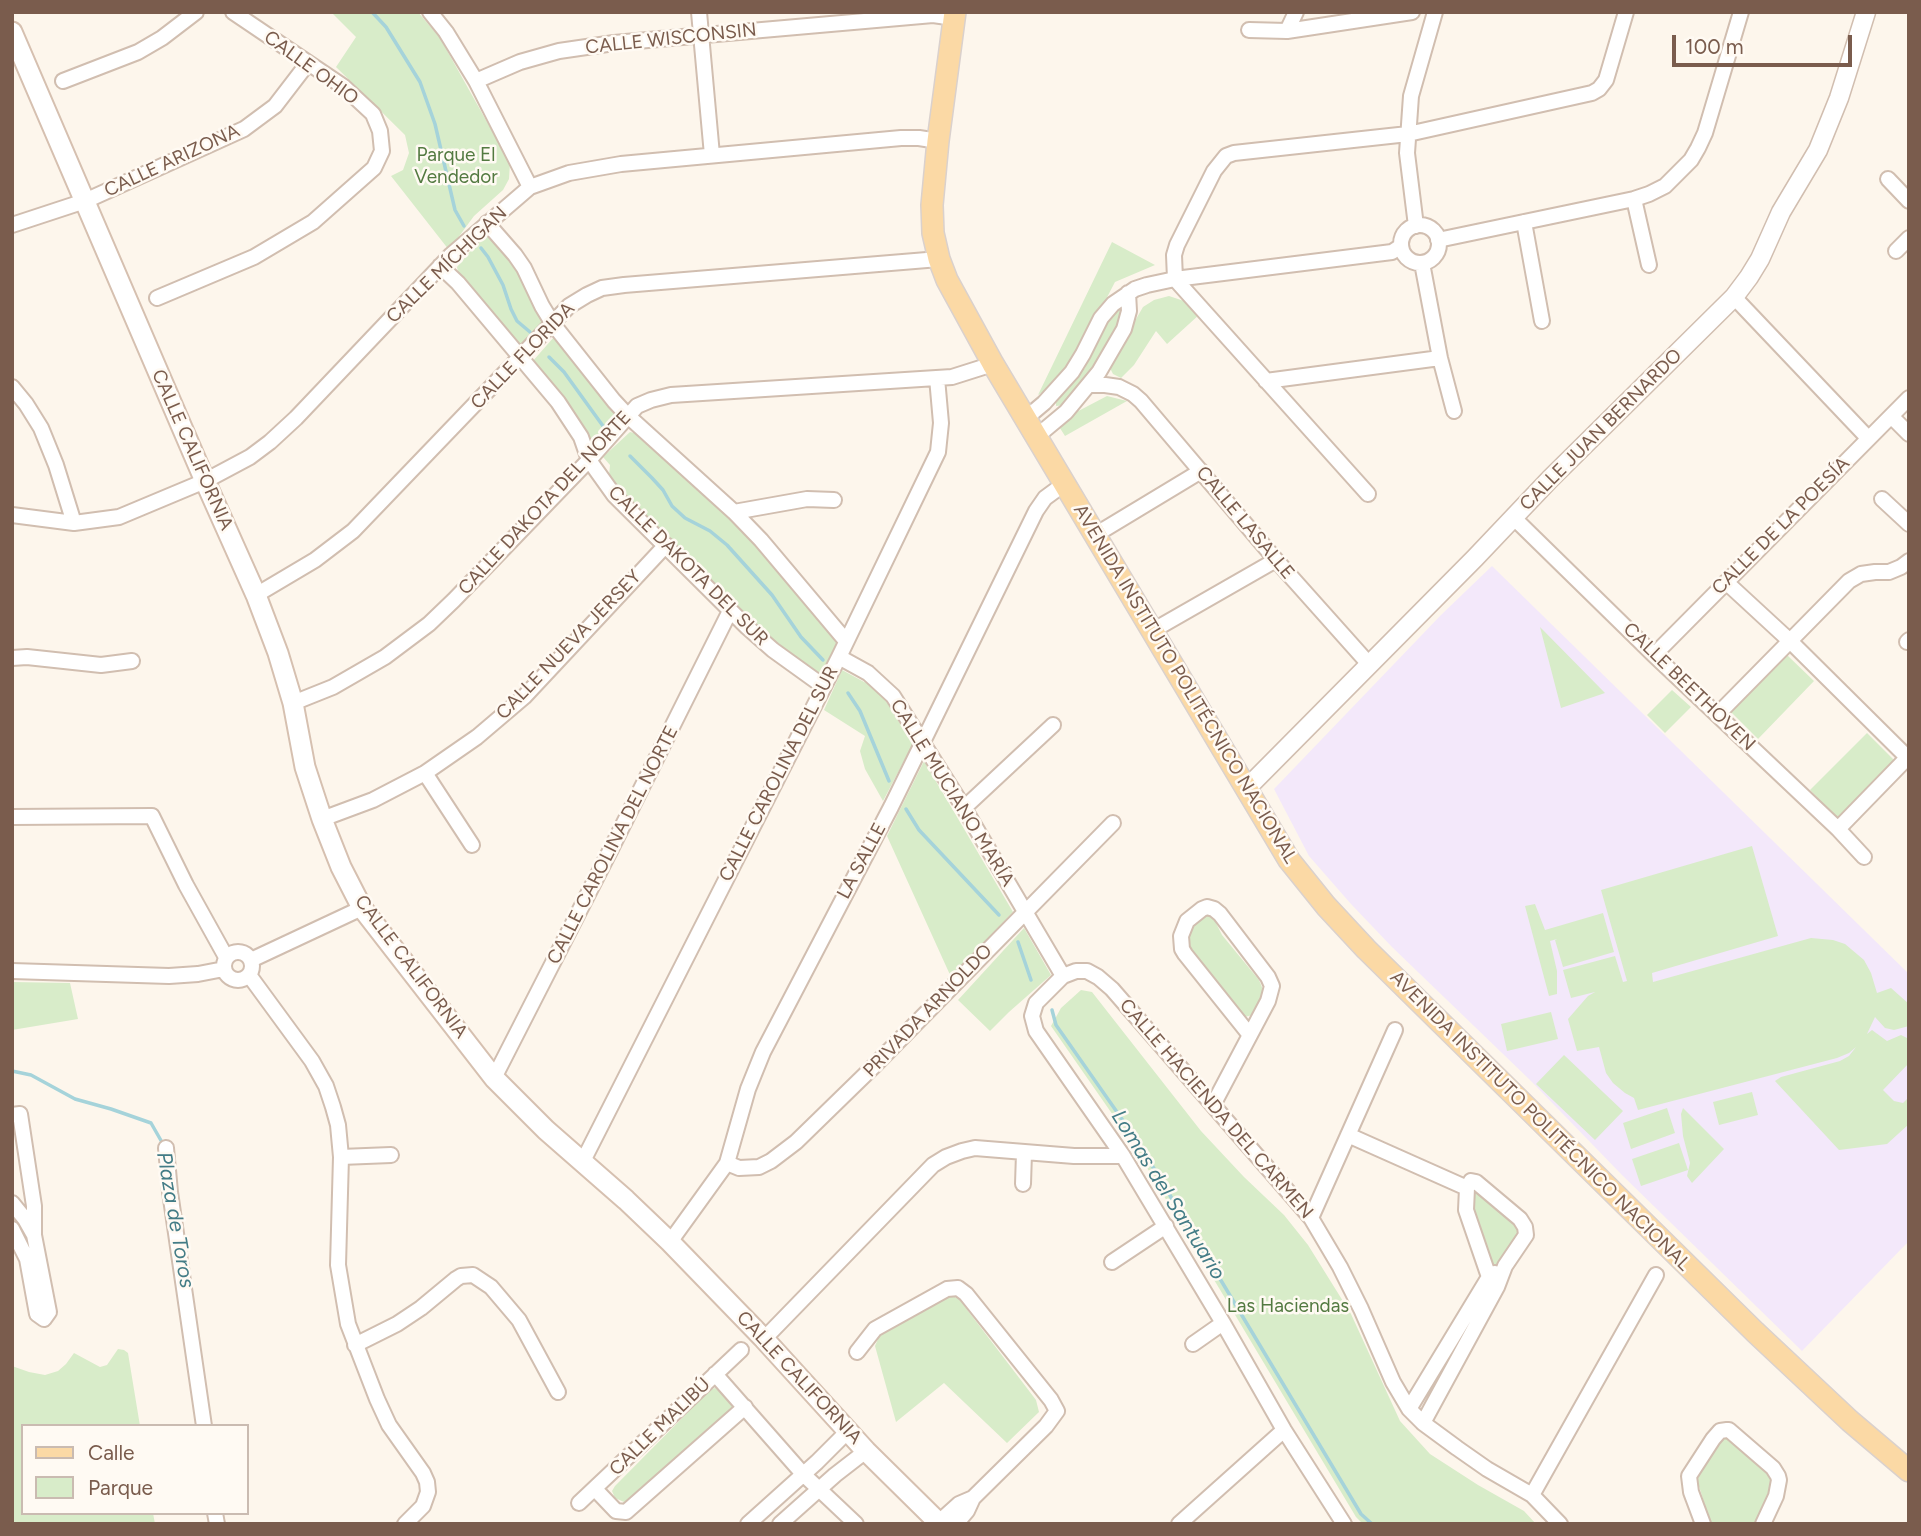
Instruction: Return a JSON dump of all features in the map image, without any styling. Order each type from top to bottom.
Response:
[{"type":"main road","name":"AVENIDA INSTITUTO POLITÉCNICO NACIONAL","points":[[955,15],[932,205],[933,233],[947,280],[1030,428],[1289,860],[1326,906],[1366,949],[1737,1314],[1850,1421],[1909,1471]]},
{"type":"main road","name":"CALLE CALIFORNIA","points":[[12,32],[256,595],[278,653],[293,704],[305,767],[322,819],[341,867],[362,908],[494,1078],[546,1130],[583,1160],[670,1242],[764,1339],[866,1451],[945,1523]]},
{"type":"street","points":[[64,81],[138,52],[196,12]]},
{"type":"street","name":"CALLE OHIO","points":[[157,298],[254,257],[313,222],[374,168],[382,151],[380,131],[373,114],[344,87],[233,12]]},
{"type":"street","points":[[430,12],[446,32],[476,81],[530,187]]},
{"type":"street","points":[[699,12],[712,155]]},
{"type":"street","points":[[1287,31],[1296,12]]},
{"type":"street","points":[[1249,30],[1287,31],[1412,12]]},
{"type":"street","points":[[1416,226],[1407,153],[1411,96],[1435,12]]},
{"type":"street","points":[[1368,494],[1175,279],[1174,255],[1177,246],[1214,171],[1226,156],[1234,153],[1409,134],[1584,95],[1599,89],[1606,80],[1626,12]]},
{"type":"street","points":[[1438,240],[1634,199],[1665,186],[1691,160],[1705,133],[1741,12]]},
{"type":"street","name":"CALLE JUAN BERNARDO","points":[[1247,788],[1550,479],[1734,297],[1760,259],[1781,212],[1818,150],[1839,98],[1866,12]]},
{"type":"street","name":"CALLE WISCONSIN","points":[[476,81],[520,62],[559,51],[614,43],[955,15]]},
{"type":"street","name":"CALLE ARIZONA","points":[[12,225],[85,201],[244,129],[275,106],[308,63]]},
{"type":"street","name":"CALLE MÍCHIGAN","points":[[12,515],[74,523],[119,517],[205,481],[250,457],[296,418],[440,266],[530,187],[569,173],[621,164],[901,138],[938,141]]},
{"type":"street","points":[[1888,179],[1909,201]]},
{"type":"street","points":[[1634,199],[1649,265]]},
{"type":"street","points":[[1524,222],[1542,321]]},
{"type":"street","points":[[487,223],[524,268],[542,306],[578,358],[628,416],[734,512],[785,567],[846,641]]},
{"type":"street","points":[[1422,225],[1432,230],[1438,240],[1437,253],[1428,262],[1410,261],[1402,252],[1401,241],[1406,231],[1416,226],[1422,225]]},
{"type":"street","points":[[1896,251],[1909,239]]},
{"type":"street","points":[[1030,428],[1044,403],[1072,372],[1101,318],[1113,304],[1128,293],[1147,285],[1175,279],[1392,252],[1401,246]]},
{"type":"street","name":"CALLE FLORIDA","points":[[256,595],[316,560],[353,531],[569,306],[587,295],[602,288],[624,285],[939,259]]},
{"type":"street","points":[[1422,263],[1440,358],[1454,411]]},
{"type":"street","name":"CALLE DAKOTA DEL SUR","points":[[440,266],[522,357],[570,419],[581,437],[589,460],[614,495],[730,611],[773,650],[823,686]]},
{"type":"street","points":[[1030,428],[1066,412],[1090,385],[1124,329],[1129,311],[1128,293]]},
{"type":"street","points":[[1734,297],[1868,438]]},
{"type":"street","points":[[1087,347],[1107,359]]},
{"type":"street","points":[[1266,381],[1440,358]]},
{"type":"street","name":"CALLE DAKOTA DEL NORTE","points":[[293,704],[333,687],[385,657],[429,624],[589,460],[628,416],[637,407],[651,400],[671,395],[937,378],[958,375],[993,364]]},
{"type":"street","name":"CALLE CAROLINA DEL SUR","points":[[583,1160],[839,657],[938,452],[941,423],[937,378]]},
{"type":"street","name":"CALLE LASALLE","points":[[1090,385],[1119,387],[1141,401],[1368,663]]},
{"type":"street","points":[[12,387],[41,429],[56,465],[74,523]]},
{"type":"street","name":"CALLE DE LA POESÍA","points":[[1654,655],[1909,398]]},
{"type":"street","points":[[1891,416],[1909,434]]},
{"type":"street","points":[[1095,535],[1201,471]]},
{"type":"street","name":"LA SALLE","points":[[670,1242],[727,1163],[748,1089],[763,1052],[891,807],[1036,511],[1045,498],[1064,484]]},
{"type":"street","points":[[734,512],[807,499],[834,500]]},
{"type":"street","points":[[1882,499],[1909,524]]},
{"type":"street","name":"CALLE BEETHOVEN","points":[[1514,518],[1864,857]]},
{"type":"street","name":"CALLE NUEVA JERSEY","points":[[322,819],[373,800],[425,773],[477,737],[524,697],[666,545]]},
{"type":"street","points":[[1153,631],[1276,560]]},
{"type":"street","points":[[1718,715],[1849,581],[1861,574],[1889,572],[1909,561]]},
{"type":"street","points":[[1726,582],[1790,640],[1908,756],[1838,829]]},
{"type":"street","name":"CALLE CAROLINA DEL NORTE","points":[[494,1078],[730,611]]},
{"type":"street","points":[[12,658],[27,657],[101,665],[132,661]]},
{"type":"street","name":"CALLE MUCIANO MARÍA","points":[[839,657],[868,673],[893,696],[964,808],[1063,976]]},
{"type":"street","points":[[964,808],[1053,725]]},
{"type":"street","points":[[425,773],[472,845]]},
{"type":"street","points":[[12,817],[152,816],[225,963],[228,976],[237,980],[242,980],[250,967],[362,908]]},
{"type":"street","name":"PRIVADA ARNOLDO","points":[[727,1163],[739,1168],[759,1167],[796,1142],[1113,824]]},
{"type":"street","points":[[1213,1105],[1268,1001],[1272,986],[1220,914],[1207,907],[1187,921],[1181,936],[1182,949],[1249,1034]]},
{"type":"street","points":[[12,971],[169,976],[198,974],[225,963],[235,952],[244,953],[250,967],[326,1086],[338,1125],[341,1157],[338,1265],[348,1324],[389,1426],[427,1482],[428,1492],[423,1507],[405,1524]]},
{"type":"street","name":"CALLE HACIENDA DEL CARMEN","points":[[1063,976],[1076,971],[1087,971],[1112,989],[1311,1219],[1340,1267],[1409,1409],[1423,1423],[1487,1469],[1532,1494],[1560,1524]]},
{"type":"street","points":[[1063,976],[1036,1003],[1032,1016],[1036,1031],[1123,1156],[1284,1430],[1344,1524]]},
{"type":"street","points":[[1311,1219],[1395,1030]]},
{"type":"street","points":[[12,1115],[20,1114],[34,1206],[34,1235],[27,1259]]},
{"type":"street","points":[[1348,1135],[1467,1188]]},
{"type":"street","points":[[166,1148],[204,1424]]},
{"type":"street","points":[[764,1339],[933,1165],[946,1157],[975,1149],[1074,1156],[1123,1156]]},
{"type":"street","points":[[1023,1184],[1024,1153]]},
{"type":"street","points":[[341,1157],[391,1155]]},
{"type":"street","points":[[1409,1409],[1493,1282],[1525,1237],[1524,1224],[1476,1182],[1471,1181],[1467,1188],[1466,1210],[1493,1282],[1423,1423]]},
{"type":"street","points":[[12,1203],[34,1235],[49,1312],[44,1319],[37,1314],[27,1259],[12,1229]]},
{"type":"street","points":[[1112,1262],[1166,1226]]},
{"type":"street","points":[[355,1345],[397,1324],[456,1279],[467,1274],[472,1275],[483,1280],[499,1295],[519,1320],[558,1392]]},
{"type":"street","points":[[1532,1494],[1656,1275]]},
{"type":"street","points":[[857,1352],[875,1329],[947,1289],[958,1288],[966,1294],[1057,1411],[1046,1426],[973,1498],[959,1504],[945,1523]]},
{"type":"street","points":[[1193,1344],[1223,1323]]},
{"type":"street","name":"CALLE MALIBÚ","points":[[579,1503],[741,1350]]},
{"type":"street","points":[[715,1374],[803,1474],[856,1524]]},
{"type":"street","points":[[594,1489],[615,1511],[626,1512],[745,1407]]},
{"type":"street","points":[[1179,1524],[1284,1430]]},
{"type":"street","points":[[1703,1524],[1689,1476],[1718,1433],[1729,1430],[1773,1468],[1779,1480],[1776,1496],[1763,1524]]},
{"type":"street","points":[[748,1524],[848,1431]]},
{"type":"street","points":[[780,1524],[866,1451]]},
{"type":"shaded area","points":[[1492,566],[1909,974],[1909,1241],[1802,1351],[1351,904],[1309,856],[1274,789],[1441,615]]},
{"type":"green space","name":"Parque El Vendedor","points":[[331,12],[418,12],[440,38],[510,163],[509,179],[503,190],[474,216],[449,250],[391,176],[403,170],[409,153],[405,135],[336,67],[356,37]]},
{"type":"green space","points":[[487,231],[508,251],[534,294],[544,323],[520,347],[460,281],[457,267]]},
{"type":"green space","points":[[1112,242],[1155,265],[1115,282],[1065,378],[1038,395]]},
{"type":"green space","points":[[1169,296],[1184,301],[1200,314],[1167,344],[1156,331],[1134,365],[1121,378],[1113,374],[1109,366],[1143,307],[1154,300]]},
{"type":"green space","points":[[1116,305],[1121,308],[1121,320],[1107,350],[1066,405],[1056,406],[1056,399],[1085,368],[1097,337]]},
{"type":"green space","points":[[554,337],[558,343],[565,344],[620,417],[592,443],[532,362]]},
{"type":"green space","points":[[1107,396],[1127,401],[1065,436],[1058,425],[1065,418]]},
{"type":"green space","points":[[630,432],[645,436],[780,565],[838,641],[818,676],[784,657],[620,495],[609,476],[610,465],[603,457]]},
{"type":"green space","points":[[1540,627],[1605,693],[1561,708]]},
{"type":"green space","points":[[1787,655],[1814,681],[1758,739],[1730,711]]},
{"type":"green space","points":[[842,670],[879,690],[913,744],[883,801],[865,769],[860,751],[865,736],[824,710]]},
{"type":"green space","points":[[1672,690],[1691,707],[1665,733],[1647,715]]},
{"type":"green space","points":[[1867,733],[1894,760],[1837,818],[1810,790]]},
{"type":"green space","points":[[924,761],[1013,912],[951,977],[887,836]]},
{"type":"green space","points":[[1752,846],[1778,936],[1652,973],[1653,982],[1811,938],[1845,944],[1864,960],[1877,993],[1891,988],[1909,1004],[1909,1026],[1894,1030],[1885,1028],[1875,1017],[1867,1034],[1872,1030],[1887,1041],[1901,1035],[1909,1039],[1909,1063],[1883,1090],[1894,1101],[1903,1103],[1909,1097],[1909,1124],[1887,1144],[1839,1150],[1775,1081],[1840,1061],[1849,1056],[1856,1047],[1837,1058],[1638,1110],[1634,1098],[1613,1083],[1606,1073],[1599,1047],[1577,1051],[1568,1019],[1588,996],[1595,992],[1571,998],[1563,970],[1615,956],[1623,982],[1627,981],[1601,890]]},
{"type":"green space","points":[[1535,904],[1545,930],[1603,913],[1614,952],[1563,967],[1555,940],[1557,939],[1550,941],[1557,971],[1557,994],[1549,996],[1525,906]]},
{"type":"green space","points":[[1204,913],[1213,917],[1222,935],[1259,980],[1264,992],[1253,1015],[1240,1018],[1186,951],[1188,928]]},
{"type":"green space","points":[[1024,928],[1051,975],[990,1031],[958,1000]]},
{"type":"green space","points":[[12,982],[70,983],[78,1019],[12,1030]]},
{"type":"green space","name":"Las Haciendas","points":[[1081,990],[1092,992],[1201,1131],[1284,1215],[1308,1245],[1351,1314],[1400,1421],[1430,1454],[1524,1511],[1536,1524],[1363,1524],[1356,1517],[1131,1141],[1051,1026],[1061,1008]]},
{"type":"green space","points":[[1551,1012],[1558,1039],[1507,1051],[1501,1024]]},
{"type":"green space","points":[[1564,1055],[1623,1111],[1595,1140],[1536,1084]]},
{"type":"green space","points":[[1752,1092],[1758,1115],[1719,1125],[1713,1102]]},
{"type":"green space","points":[[1667,1108],[1675,1133],[1631,1149],[1623,1123]]},
{"type":"green space","points":[[1683,1108],[1724,1149],[1692,1183],[1687,1176],[1690,1163],[1683,1136]]},
{"type":"green space","points":[[1679,1143],[1688,1170],[1641,1186],[1632,1159]]},
{"type":"green space","points":[[1471,1187],[1516,1226],[1519,1237],[1497,1278],[1467,1207]]},
{"type":"green space","points":[[948,1294],[959,1299],[1036,1400],[1039,1412],[1007,1443],[944,1383],[896,1422],[875,1346],[881,1332]]},
{"type":"green space","points":[[118,1349],[128,1353],[140,1424],[21,1424],[21,1515],[153,1515],[155,1524],[12,1524],[12,1366],[45,1375],[58,1371],[74,1353],[100,1367],[107,1365]]},
{"type":"green space","points":[[715,1388],[720,1389],[734,1406],[732,1412],[631,1500],[624,1502],[615,1498],[612,1491],[615,1486]]},
{"type":"green space","points":[[1730,1438],[1769,1474],[1775,1490],[1758,1524],[1711,1524],[1697,1480],[1719,1440]]},
{"type":"waterway","name":"Lomas del Santuario","points":[[372,12],[386,27],[420,82],[435,124],[455,210],[464,226]]},
{"type":"waterway","name":"Lomas del Santuario","points":[[481,248],[503,285],[517,321],[530,332]]},
{"type":"waterway","name":"Lomas del Santuario","points":[[549,357],[564,372],[603,426]]},
{"type":"waterway","name":"Lomas del Santuario","points":[[630,456],[663,490],[672,506],[685,518],[710,531],[727,545],[772,595],[801,637],[823,660]]},
{"type":"waterway","name":"Lomas del Santuario","points":[[848,693],[860,711],[889,781]]},
{"type":"waterway","name":"Lomas del Santuario","points":[[906,809],[919,830],[999,915]]},
{"type":"waterway","name":"Lomas del Santuario","points":[[1018,942],[1031,980]]},
{"type":"waterway","name":"Lomas del Santuario","points":[[1052,1010],[1056,1025],[1138,1142],[1361,1514],[1372,1524]]},
{"type":"waterway","name":"Plaza de Toros","points":[[12,1071],[31,1075],[75,1099],[151,1123],[163,1144]]}]
